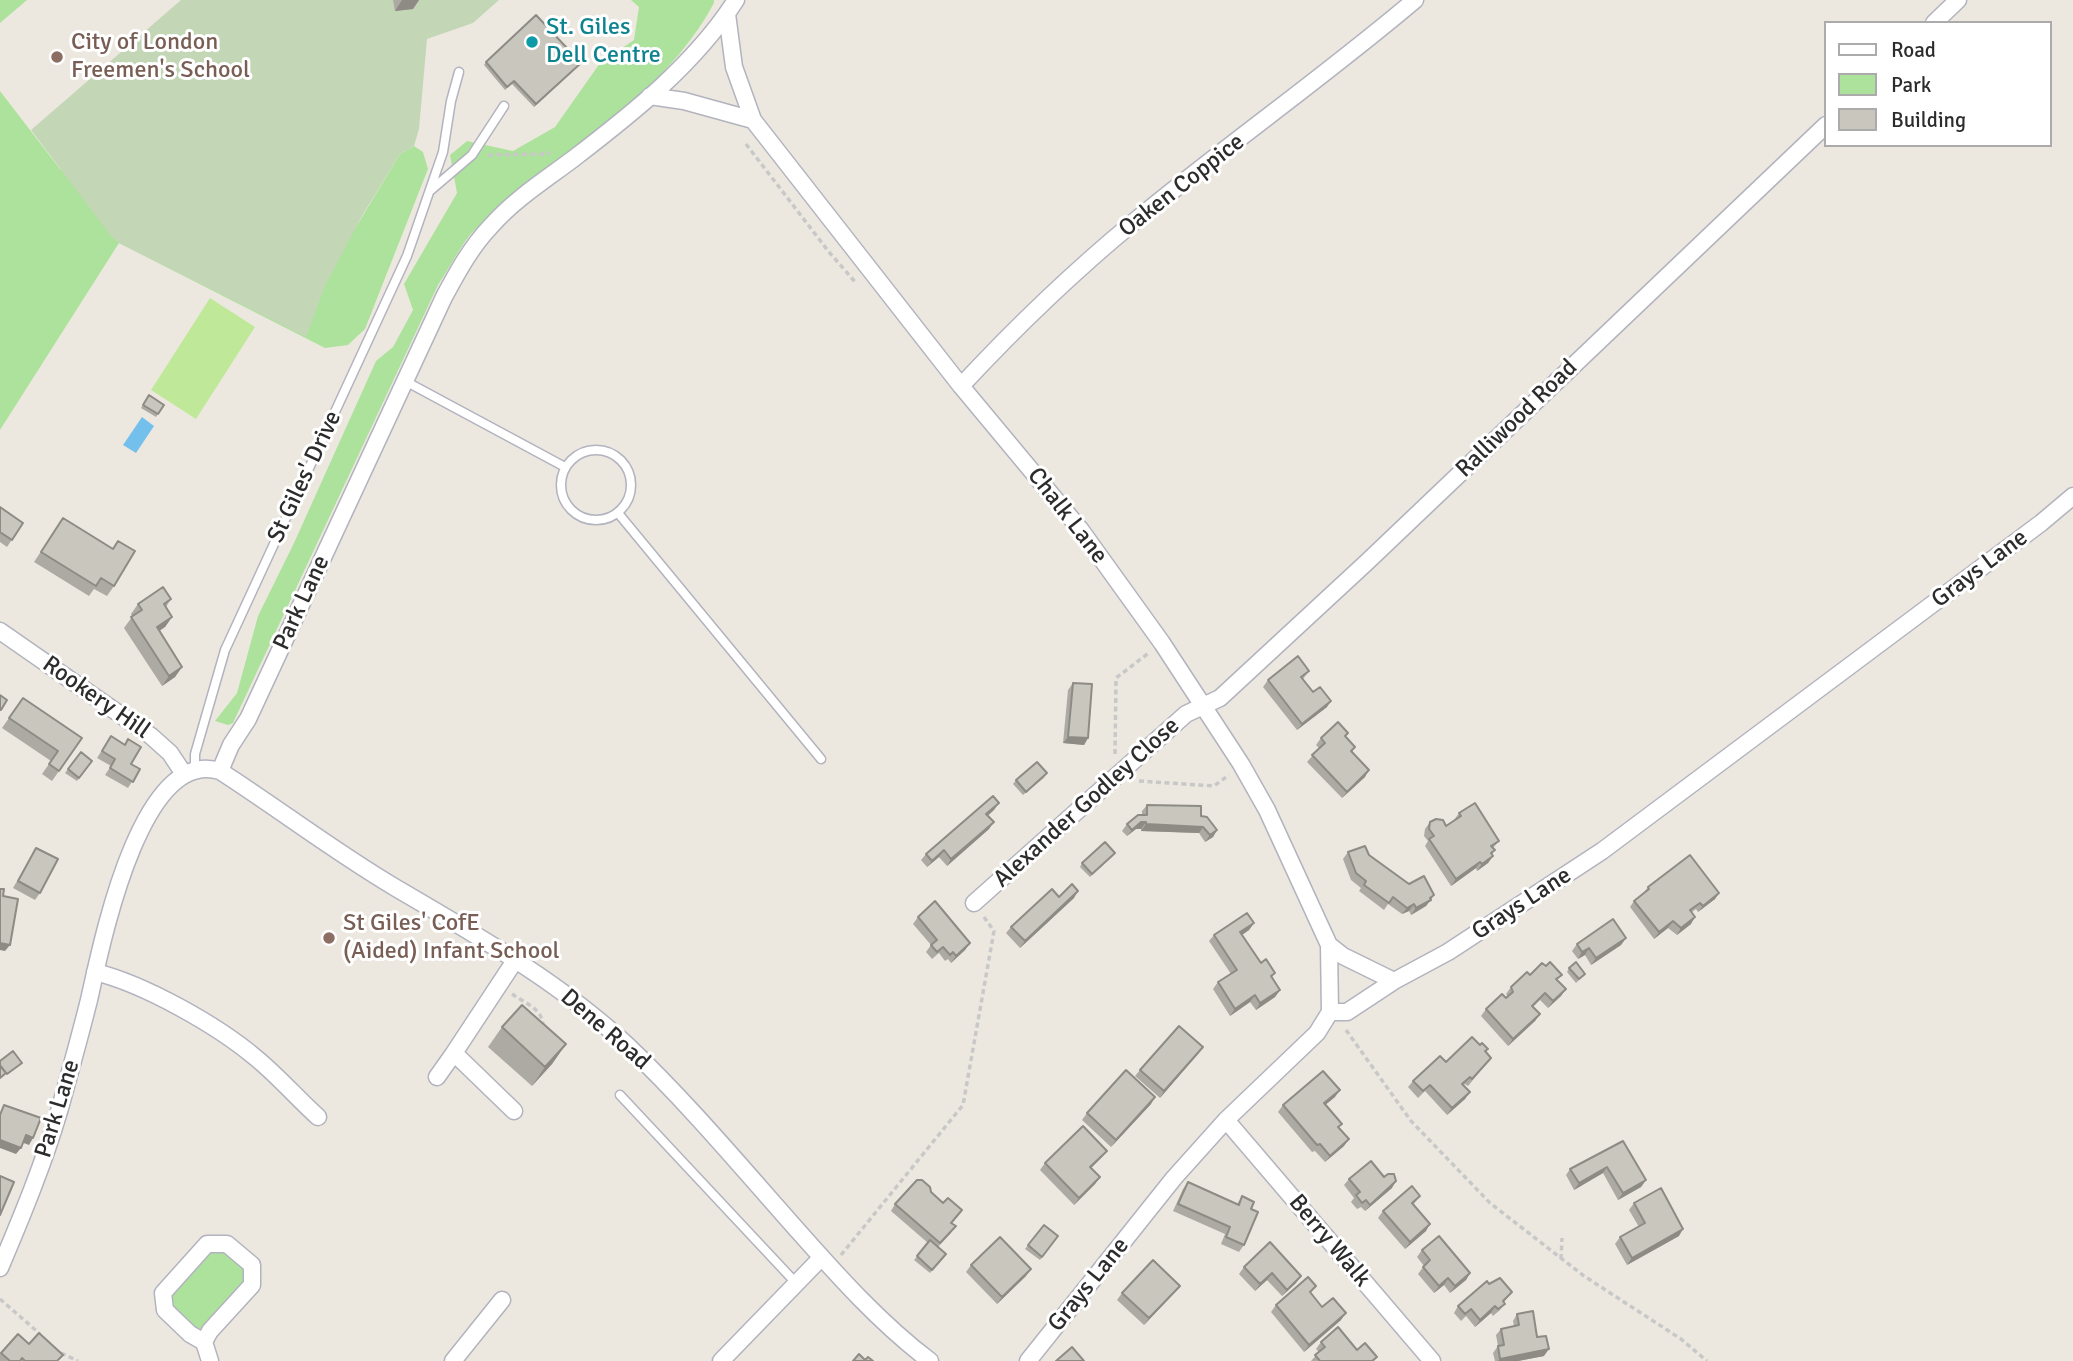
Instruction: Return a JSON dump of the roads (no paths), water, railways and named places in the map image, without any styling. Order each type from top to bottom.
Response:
[{"type":"street","name":"Park Lane","points":[[220,771],[248,719],[461,266],[492,225],[517,200],[614,128],[695,53],[736,0]]},
{"type":"street","name":"Oaken Coppice","points":[[961,386],[1072,276],[1135,221],[1359,48],[1415,0]]},
{"type":"street","points":[[1936,21],[1958,0]]},
{"type":"street","name":"Chalk Lane","points":[[727,14],[734,66],[753,120],[961,386],[1080,529],[1162,643],[1241,764],[1267,810],[1329,945],[1330,1012]]},
{"type":"street","points":[[650,96],[684,101],[753,120]]},
{"type":"street","name":"Ralliwood Road","points":[[1203,708],[1220,698],[1367,562],[1825,126]]},
{"type":"street","name":"Grays Lane","points":[[1028,1361],[1174,1178],[1226,1120],[1317,1033],[1330,1012],[1347,1012],[1394,981],[1448,952],[1602,851],[2073,496]]},
{"type":"street","name":"Rookery Hill","points":[[0,631],[151,736],[189,771]]},
{"type":"street","name":"Alexander Godley Close","points":[[974,903],[1186,714],[1203,708]]},
{"type":"street","points":[[189,771],[208,767],[220,771]]},
{"type":"street","name":"Park Lane","points":[[0,1268],[52,1134],[118,884],[157,801],[189,771]]},
{"type":"street","name":"Dene Road","points":[[220,771],[393,886],[516,959],[600,1022],[684,1104],[826,1263],[877,1314],[930,1361]]},
{"type":"street","points":[[1329,945],[1343,956],[1394,981]]},
{"type":"street","points":[[437,1077],[516,959]]},
{"type":"street","points":[[95,972],[130,982],[234,1041],[318,1117]]},
{"type":"street","points":[[454,1053],[514,1111]]},
{"type":"street","name":"Berry Walk","points":[[1226,1120],[1432,1361]]},
{"type":"street","points":[[204,1342],[190,1334],[165,1310],[163,1293],[207,1244],[228,1244],[252,1265],[252,1285],[209,1331],[204,1342],[210,1361]]},
{"type":"street","points":[[721,1361],[796,1283],[826,1263]]},
{"type":"street","points":[[453,1361],[502,1300]]},
{"type":"lane","name":"St Giles' Drive","points":[[189,771],[225,650],[407,256],[443,152],[451,101],[459,72]]},
{"type":"lane","name":"St Giles' Drive","points":[[431,190],[472,155],[504,106]]},
{"type":"lane","points":[[405,382],[565,467]]},
{"type":"lane","points":[[590,449],[606,450],[620,458],[629,470],[632,486],[628,501],[618,513],[603,520],[587,519],[573,512],[564,499],[561,483],[565,467],[576,455],[590,449]]},
{"type":"lane","points":[[618,513],[821,759]]},
{"type":"lane","name":"Dene Road","points":[[620,1095],[796,1283]]},
{"type":"water","points":[[142,417],[154,426],[136,453],[123,445]]},
{"type":"place","name":"St. Giles Dell Centre","points":[[532,42]]},
{"type":"place","name":"City of London Freemen's School","points":[[57,57]]},
{"type":"place","name":"St Giles' CofE (Aided) Infant School","points":[[329,938]]}]
